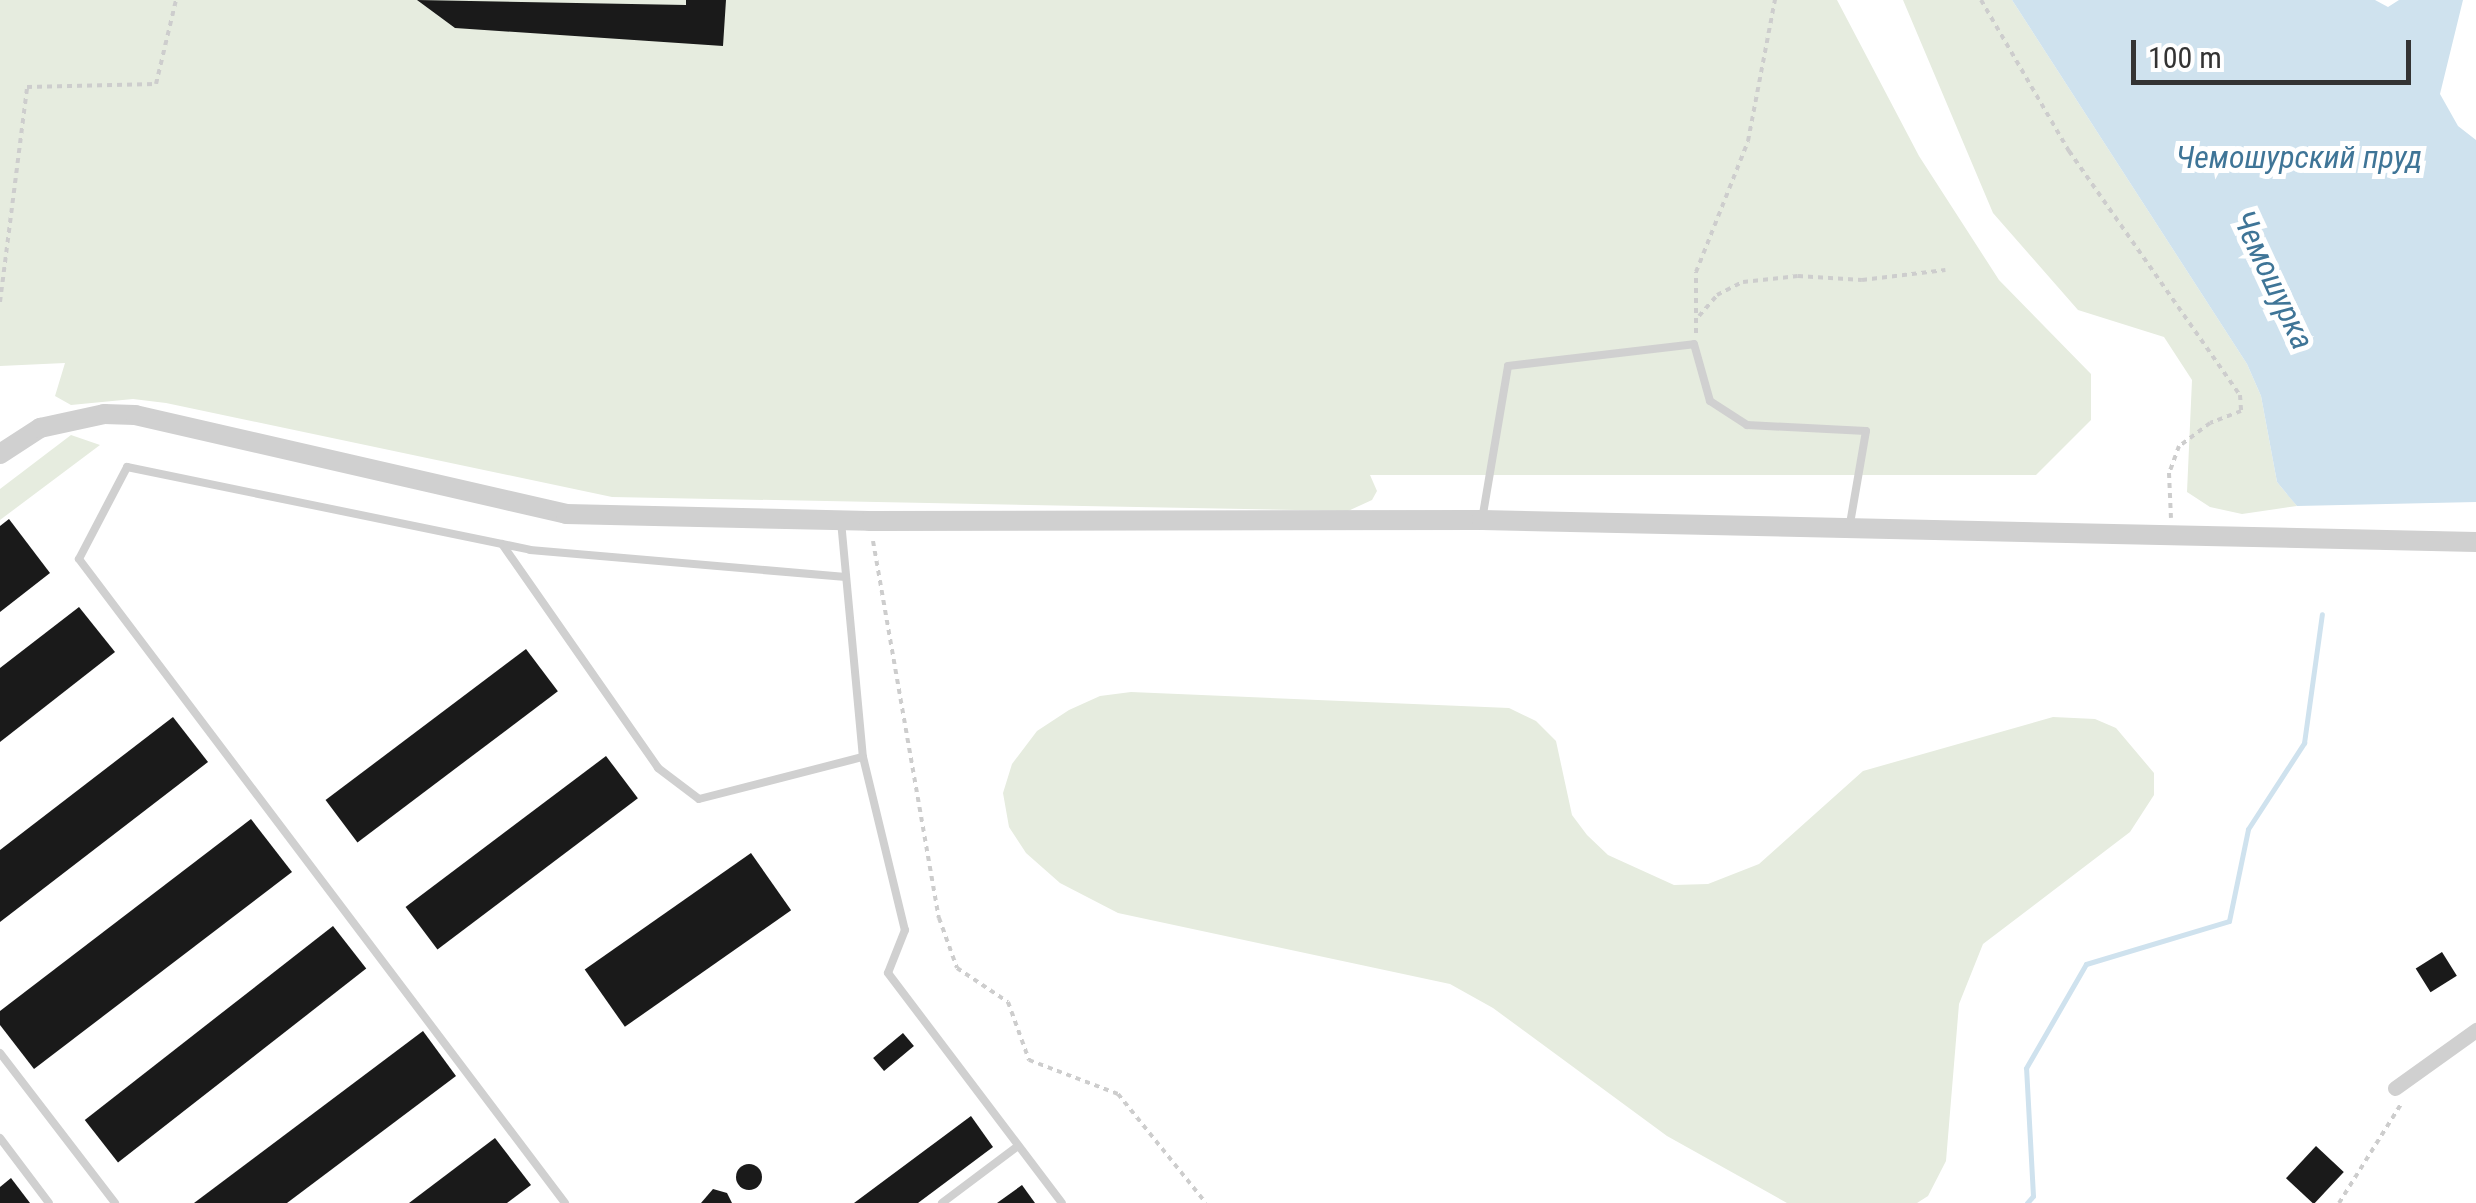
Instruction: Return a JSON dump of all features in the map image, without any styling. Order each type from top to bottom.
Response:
[{"type":"street","points":[[0,454],[40,428],[104,414],[135,414],[566,514],[841,521],[1482,520],[2174,532],[2476,542]]},
{"type":"street","points":[[2400,1092],[2476,1030]]},
{"type":"lane","points":[[1482,520],[1508,366],[1694,344],[1710,401],[1747,425],[1866,430],[1850,526]]},
{"type":"lane","points":[[565,1203],[79,559],[127,467],[502,544],[846,577]]},
{"type":"lane","points":[[841,521],[863,757],[905,930],[888,974],[1062,1203]]},
{"type":"lane","points":[[502,544],[658,768],[700,799],[863,757]]},
{"type":"lane","points":[[0,1053],[116,1203]]},
{"type":"lane","points":[[0,1138],[49,1203]]},
{"type":"lane","points":[[942,1203],[1018,1146]]},
{"type":"path","points":[[0,302],[28,87],[156,84],[176,0]]},
{"type":"path","points":[[1694,344],[1698,317],[1696,272],[1748,141],[1775,0]]},
{"type":"path","points":[[1981,0],[2069,151],[2240,395],[2241,412],[2210,422],[2179,446],[2167,494],[2174,532]]},
{"type":"path","points":[[1698,317],[1716,295],[1743,282],[1798,276],[1862,280],[1945,270]]},
{"type":"path","points":[[869,521],[939,918],[958,968],[1008,1002],[1028,1060],[1118,1094],[1206,1203]]},
{"type":"path","points":[[2338,1203],[2400,1092]]},
{"type":"shaded area","points":[[0,0],[1837,0],[1919,156],[1999,280],[2091,374],[2091,420],[2036,475],[1370,475],[1377,491],[1372,500],[1348,511],[612,497],[166,403],[133,399],[71,405],[55,396],[65,363],[0,366]]},
{"type":"shaded area","points":[[1903,0],[2012,0],[2247,364],[2261,396],[2277,482],[2297,506],[2242,514],[2210,507],[2187,492],[2192,380],[2164,337],[2078,310],[1993,213]]},
{"type":"shaded area","points":[[71,435],[100,445],[0,520],[0,489]]},
{"type":"shaded area","points":[[1131,692],[1509,708],[1536,721],[1556,741],[1572,815],[1587,835],[1608,855],[1674,885],[1708,884],[1759,864],[1863,771],[2053,717],[2095,719],[2116,728],[2154,773],[2154,795],[2130,832],[1983,944],[1959,1004],[1946,1161],[1928,1196],[1917,1203],[1787,1203],[1667,1136],[1493,1008],[1450,984],[1118,913],[1060,883],[1026,853],[1009,827],[1003,793],[1012,764],[1037,731],[1069,710],[1100,696]]},
{"type":"water","name":"Чемошурский пруд","points":[[2012,0],[2375,0],[2388,7],[2399,0],[2463,0],[2440,94],[2458,126],[2476,140],[2476,502],[2297,506],[2277,482],[2261,396],[2247,364]]},
{"type":"building","points":[[417,0],[686,5],[686,0],[726,0],[723,46],[455,28]]},
{"type":"building","points":[[9,519],[50,573],[0,612],[0,526]]},
{"type":"building","points":[[79,607],[115,652],[0,742],[0,668]]},
{"type":"building","points":[[526,649],[558,691],[357,842],[326,800]]},
{"type":"building","points":[[173,717],[208,762],[0,922],[0,850]]},
{"type":"building","points":[[606,756],[638,798],[437,949],[406,907]]},
{"type":"building","points":[[251,819],[292,872],[34,1069],[0,1025],[0,1011]]},
{"type":"building","points":[[751,853],[791,910],[625,1027],[585,969]]},
{"type":"building","points":[[333,926],[366,969],[118,1162],[85,1120]]},
{"type":"building","points":[[2442,952],[2457,976],[2431,992],[2416,968]]},
{"type":"building","points":[[423,1031],[456,1076],[287,1203],[194,1203]]},
{"type":"building","points":[[903,1033],[914,1046],[884,1071],[873,1058]]},
{"type":"building","points":[[971,1116],[993,1147],[918,1203],[854,1203]]},
{"type":"building","points":[[495,1138],[531,1185],[507,1203],[409,1203]]},
{"type":"building","points":[[2316,1146],[2344,1172],[2315,1203],[2286,1178]]},
{"type":"building","points":[[749,1164],[758,1168],[762,1177],[758,1186],[749,1190],[740,1186],[736,1177],[740,1168]]},
{"type":"building","points":[[11,1178],[30,1203],[0,1203],[0,1187]]},
{"type":"building","points":[[1022,1185],[1035,1203],[997,1203]]},
{"type":"building","points":[[713,1189],[727,1193],[732,1203],[701,1203]]},
{"type":"waterway","name":"Чемошурка","points":[[2027,1203],[2033,1196],[2026,1068],[2086,964],[2229,921],[2248,829],[2304,743],[2322,614]]}]
